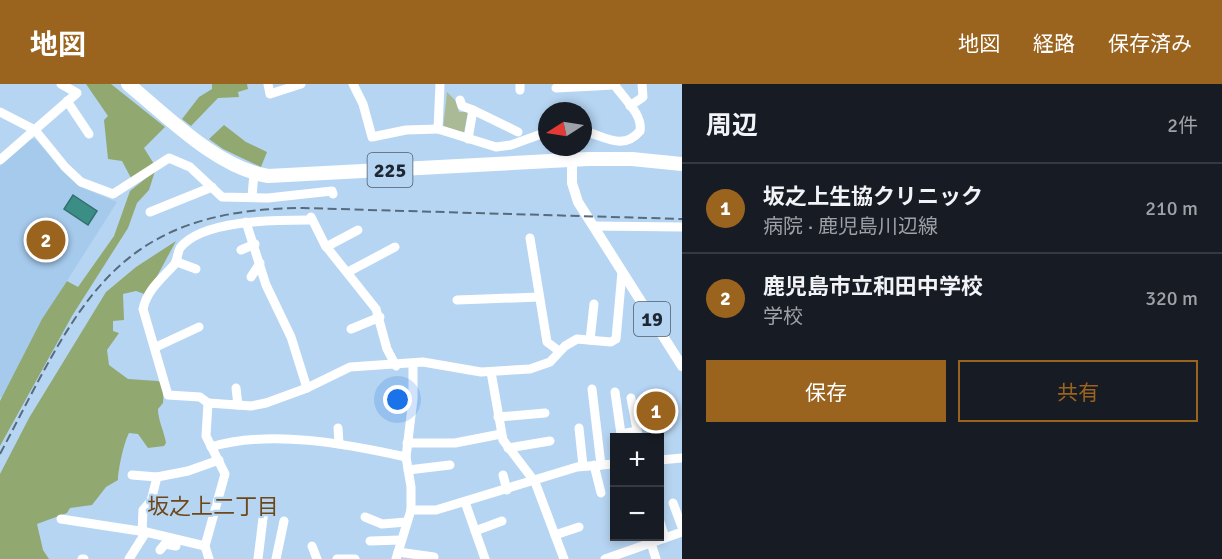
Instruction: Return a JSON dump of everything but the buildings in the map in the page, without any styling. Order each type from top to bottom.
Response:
[{"type":"highway","name":"225","points":[[128,84],[219,157],[254,174],[288,176],[538,156]]},
{"type":"highway","name":"225","points":[[592,155],[682,164]]},
{"type":"main road","name":"19","points":[[572,156],[574,192],[682,366]]},
{"type":"street","points":[[0,160],[76,93],[61,84]]},
{"type":"street","points":[[268,84],[270,94],[301,84]]},
{"type":"street","points":[[353,84],[363,104],[372,137],[406,130],[438,129],[484,145],[503,146],[538,135]]},
{"type":"street","points":[[438,129],[440,84]]},
{"type":"street","points":[[556,88],[614,84],[641,123],[636,135],[612,141],[592,134]]},
{"type":"street","points":[[630,106],[643,97],[642,84]]},
{"type":"street","points":[[460,100],[462,106],[518,132]]},
{"type":"street","points":[[67,101],[89,134]]},
{"type":"street","points":[[468,139],[473,110]]},
{"type":"street","points":[[0,112],[34,130],[81,183],[113,194],[169,158],[190,167],[222,197],[268,198],[332,190],[333,194]]},
{"type":"street","points":[[252,196],[254,174]]},
{"type":"street","points":[[150,212],[212,187]]},
{"type":"street","points":[[396,366],[387,349],[380,317],[327,247],[311,218],[246,222],[193,236],[179,249],[177,262],[161,277],[145,300],[143,309],[156,347],[168,395],[200,397],[208,403],[238,405],[266,403],[307,388],[350,367],[396,366],[423,362],[490,372],[542,366],[577,339],[611,342],[616,339],[622,272]]},
{"type":"street","points":[[246,222],[255,244],[266,285],[291,337],[307,388]]},
{"type":"street","points":[[593,226],[682,227]]},
{"type":"street","points":[[327,247],[358,230]]},
{"type":"street","points":[[530,238],[547,342],[559,351]]},
{"type":"street","points":[[241,250],[255,244]]},
{"type":"street","points":[[348,272],[395,247]]},
{"type":"street","points":[[177,262],[196,269]]},
{"type":"street","points":[[251,277],[260,263]]},
{"type":"street","points":[[457,300],[539,297]]},
{"type":"street","points":[[590,340],[594,304]]},
{"type":"street","points":[[351,329],[380,317]]},
{"type":"street","points":[[156,347],[199,327]]},
{"type":"street","points":[[413,364],[414,399],[406,457],[411,510],[397,556],[434,557]]},
{"type":"street","points":[[490,372],[501,434],[508,448],[535,482],[564,559]]},
{"type":"street","points":[[236,388],[238,405]]},
{"type":"street","points":[[592,389],[601,493]]},
{"type":"street","points":[[615,392],[621,433]]},
{"type":"street","points":[[631,398],[638,433]]},
{"type":"street","points":[[208,403],[206,436],[225,474],[205,546],[209,559]]},
{"type":"street","points":[[498,417],[545,412]]},
{"type":"street","points":[[338,428],[339,443]]},
{"type":"street","points":[[579,428],[583,466]]},
{"type":"street","points":[[407,443],[455,443],[501,434]]},
{"type":"street","points":[[211,447],[234,441],[252,440],[339,443],[406,457]]},
{"type":"street","points":[[508,448],[544,446]]},
{"type":"street","points":[[664,460],[682,458]]},
{"type":"street","points":[[132,475],[157,477],[188,471],[219,460]]},
{"type":"street","points":[[411,510],[436,510],[583,466],[610,464]]},
{"type":"street","points":[[408,470],[450,465]]},
{"type":"street","points":[[502,475],[507,490]]},
{"type":"street","points":[[129,559],[144,532],[143,510],[151,501],[157,477]]},
{"type":"street","points":[[465,502],[485,559]]},
{"type":"street","points":[[673,502],[682,527]]},
{"type":"street","points":[[258,559],[264,510]]},
{"type":"street","points":[[365,517],[382,524],[406,522]]},
{"type":"street","points":[[61,519],[144,532],[205,546]]},
{"type":"street","points":[[276,559],[284,521]]},
{"type":"street","points":[[475,531],[502,521]]},
{"type":"street","points":[[555,536],[579,527]]},
{"type":"street","points":[[605,559],[682,532]]},
{"type":"street","points":[[370,540],[401,540]]},
{"type":"street","points":[[160,550],[165,544],[182,547],[186,543]]},
{"type":"street","points":[[651,543],[656,559]]},
{"type":"street","points":[[312,546],[317,559]]},
{"type":"street","points":[[337,559],[355,559]]},
{"type":"shaded area","points":[[86,84],[111,84],[165,127],[144,148],[154,164],[131,178],[122,161],[108,159],[104,120],[108,116]]},
{"type":"shaded area","points":[[212,84],[247,84],[248,89],[238,92],[239,97],[218,98],[191,126],[182,119],[199,97],[212,89]]},
{"type":"shaded area","points":[[447,92],[456,101],[459,112],[468,112],[464,132],[443,129]]},
{"type":"shaded area","points":[[224,125],[246,142],[267,152],[261,167],[223,149],[209,139]]},
{"type":"shaded area","points":[[30,139],[35,139],[80,187],[117,202],[44,317],[3,398],[0,397],[0,166]]},
{"type":"shaded area","points":[[155,171],[149,190],[137,203],[128,228],[72,316],[0,446],[0,401],[42,319],[67,281],[78,287],[114,236],[130,191]]},
{"type":"shaded area","points":[[73,195],[97,211],[88,225],[64,209]]},
{"type":"shaded area","points":[[176,241],[147,295],[136,291],[123,294],[124,320],[113,321],[113,331],[119,333],[107,350],[109,365],[128,379],[158,381],[164,384],[163,403],[158,409],[166,443],[164,446],[148,448],[138,434],[129,433],[118,480],[106,487],[92,505],[70,508],[67,513],[37,524],[43,550],[49,559],[0,559],[0,474],[29,418],[106,292],[136,267]]},
{"type":"railway","points":[[0,454],[54,353],[80,311],[110,276],[144,247],[186,226],[238,213],[303,208],[682,219]]},
{"type":"place","name":"鹿児島市立和田中学校","points":[[46,240]]},
{"type":"place","name":"坂之上生協クリニック","points":[[656,411]]},
{"type":"district","name":"坂之上二丁目","points":[[213,506]]}]
